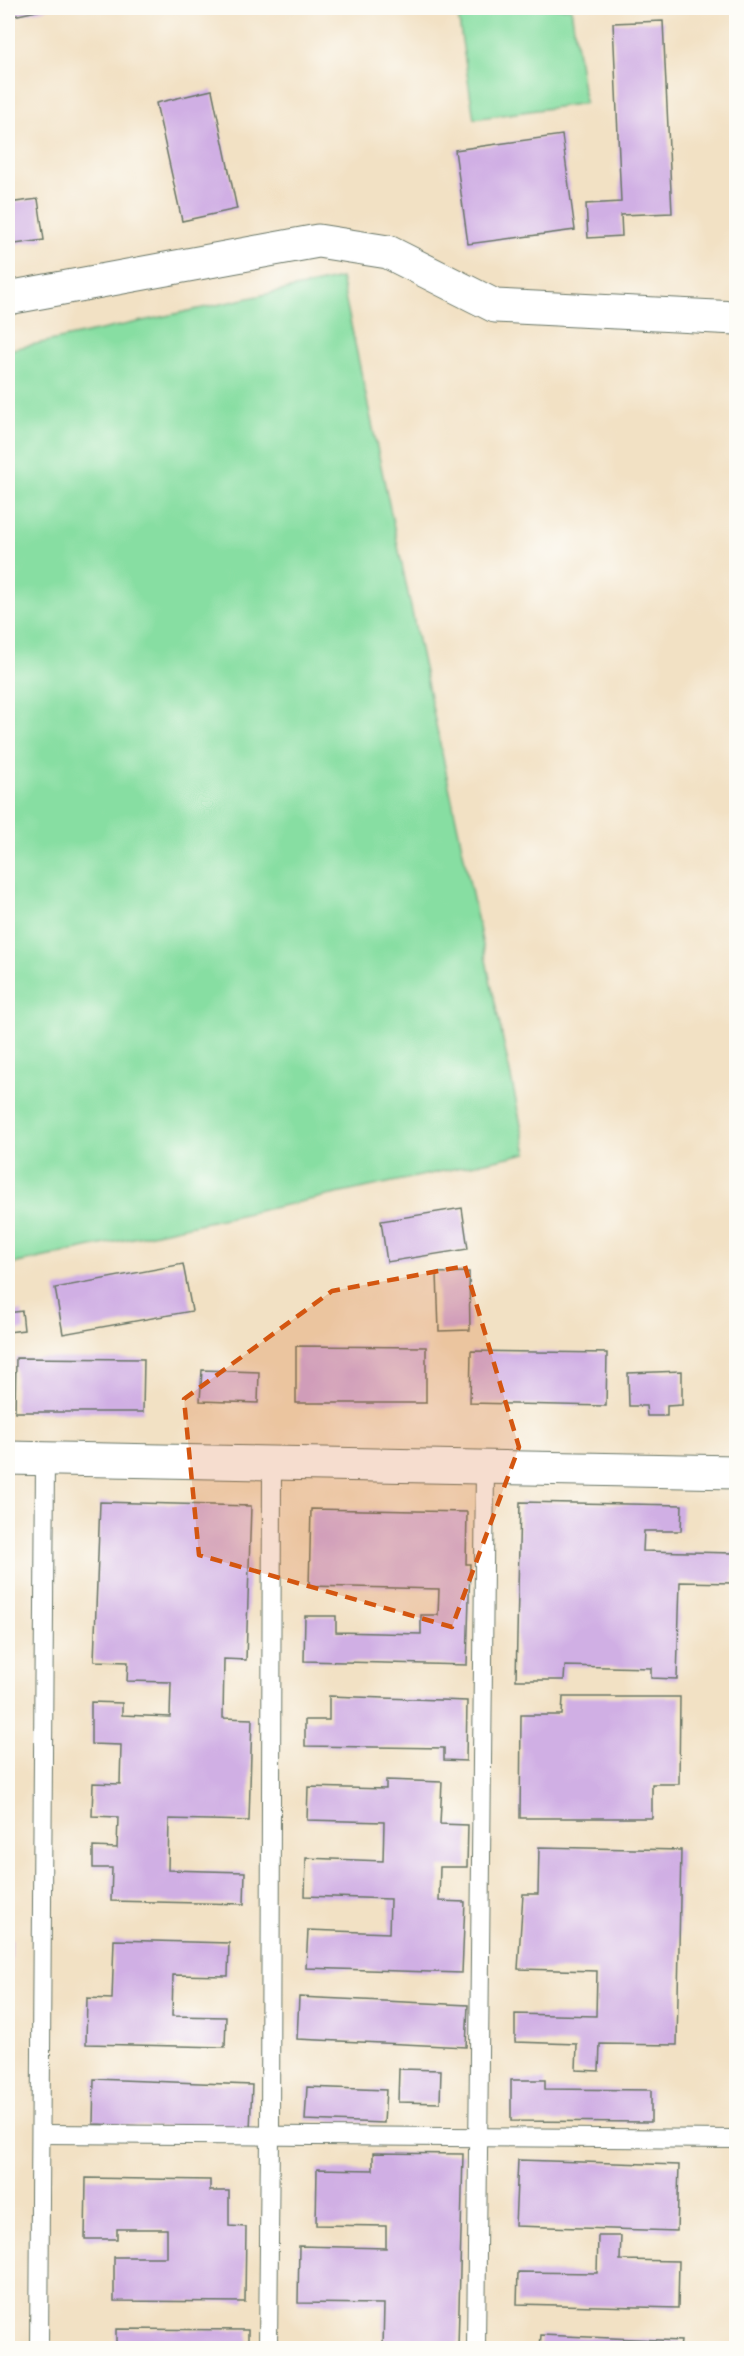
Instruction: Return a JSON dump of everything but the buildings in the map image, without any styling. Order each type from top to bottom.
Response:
[{"type":"street","points":[[8,298],[318,241],[388,252],[495,306],[736,318]]},
{"type":"street","points":[[8,1458],[736,1472]]},
{"type":"lane","points":[[39,2349],[45,1459]]},
{"type":"lane","points":[[268,2349],[272,1463]]},
{"type":"lane","points":[[476,2349],[485,1468]]},
{"type":"lane","points":[[41,2134],[736,2139]]},
{"type":"highlighted area","points":[[465,1266],[519,1447],[452,1627],[199,1555],[184,1399],[332,1291]]},
{"type":"green space","points":[[457,8],[571,8],[585,103],[474,119]]},
{"type":"green space","points":[[341,278],[527,1153],[8,1265],[8,350]]}]
